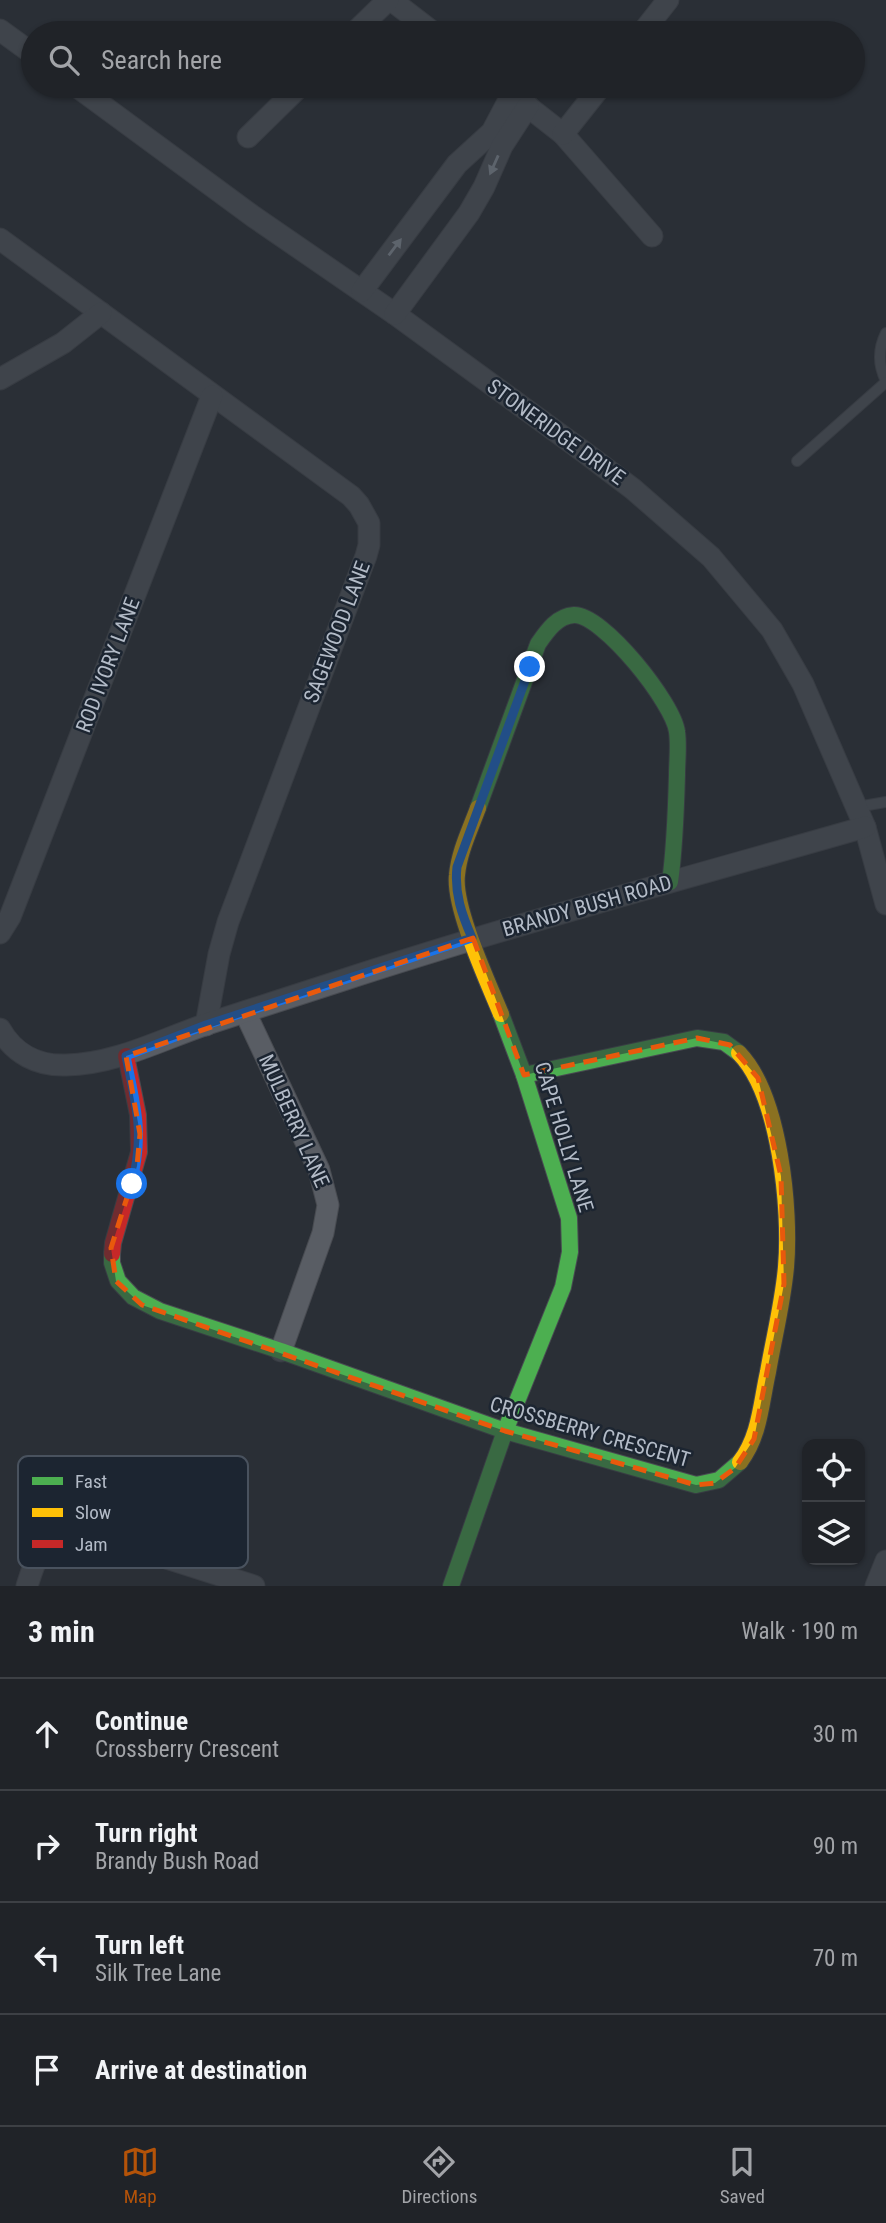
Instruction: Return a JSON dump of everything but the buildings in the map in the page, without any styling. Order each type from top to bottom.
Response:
[{"type":"street","points":[[367,21],[389,0],[418,21]]},
{"type":"street","points":[[651,21],[668,0]]},
{"type":"street","points":[[0,30],[21,45]]},
{"type":"street","name":"STONERIDGE DRIVE","points":[[92,98],[254,217],[395,314],[633,489],[711,557],[772,630],[815,709],[861,817],[879,849],[886,904]]},
{"type":"street","points":[[248,137],[288,98]]},
{"type":"street","points":[[362,291],[457,164],[492,131],[512,98]]},
{"type":"street","points":[[395,314],[469,213],[484,187],[502,146],[513,98]]},
{"type":"street","points":[[518,98],[563,134],[652,236]]},
{"type":"street","points":[[563,134],[592,98]]},
{"type":"street","name":"SAGEWOOD LANE","points":[[0,239],[351,496],[366,515],[370,536],[366,556],[229,922],[219,954],[206,1025]]},
{"type":"street","points":[[0,379],[63,343],[101,313]]},
{"type":"street","name":"ROD IVORY LANE","points":[[0,933],[10,917],[212,396]]},
{"type":"street","name":"CAPE HOLLY LANE","points":[[451,1586],[505,1431],[563,1287],[570,1252],[569,1217],[524,1075],[459,905],[456,878],[457,867],[538,644],[553,624],[564,617],[574,614],[584,616],[602,625],[670,709],[677,731],[676,838]]},
{"type":"street","name":"BRANDY BUSH ROAD","points":[[0,1029],[6,1039],[22,1054],[50,1065],[78,1064],[126,1056],[206,1025],[472,938],[700,874],[861,817]]},
{"type":"street","points":[[676,838],[700,874]]},
{"type":"street","points":[[670,882],[676,838]]},
{"type":"street","name":"MULBERRY LANE","points":[[246,1012],[319,1170],[328,1205],[323,1233],[282,1351]]},
{"type":"street","name":"CROSSBERRY CRESCENT","points":[[126,1056],[140,1134],[134,1175],[111,1248],[110,1267],[125,1294],[142,1305],[282,1351],[505,1431],[696,1485],[715,1483],[725,1477],[743,1458],[754,1439],[784,1284],[787,1247],[781,1176],[774,1133],[758,1077],[730,1045],[707,1038],[682,1039],[524,1075]]},
{"type":"street","points":[[876,1586],[886,1561]]},
{"type":"street","points":[[27,1586],[32,1568]]},
{"type":"street","points":[[198,1568],[254,1586]]},
{"type":"lane","points":[[797,461],[886,382],[881,372],[879,352],[886,334]]},
{"type":"lane","points":[[861,817],[886,802]]},
{"type":"highlighted area","points":[[473,938],[524,1075],[697,1038],[730,1045],[758,1078],[781,1176],[784,1284],[754,1439],[735,1468],[715,1483],[696,1485],[505,1431],[142,1305],[116,1281],[111,1248],[137,1166],[140,1134],[126,1056]]},
{"type":"traffic: fast","points":[[478,808],[538,644],[562,618],[574,615],[587,619],[619,644],[651,682],[673,719],[678,748],[670,882]]},
{"type":"traffic: fast","points":[[451,1586],[505,1431],[563,1287],[570,1252],[569,1218],[524,1075],[501,1014]]},
{"type":"traffic: fast","points":[[524,1075],[697,1038],[724,1042],[739,1053]]},
{"type":"traffic: fast","points":[[112,1254],[118,1281],[133,1297],[160,1311],[505,1431],[696,1485],[719,1480],[740,1462]]},
{"type":"traffic: slow","points":[[478,808],[460,858],[457,889],[473,945],[501,1014]]},
{"type":"traffic: slow","points":[[739,1053],[753,1072],[773,1124],[780,1154],[787,1215],[783,1293],[759,1419],[752,1441],[740,1462]]},
{"type":"traffic: jam","points":[[112,1254],[139,1152],[138,1115],[126,1056]]},
{"type":"route","points":[[132,1184],[140,1134],[126,1056],[206,1025],[472,938],[459,905],[457,867],[530,667]]}]
